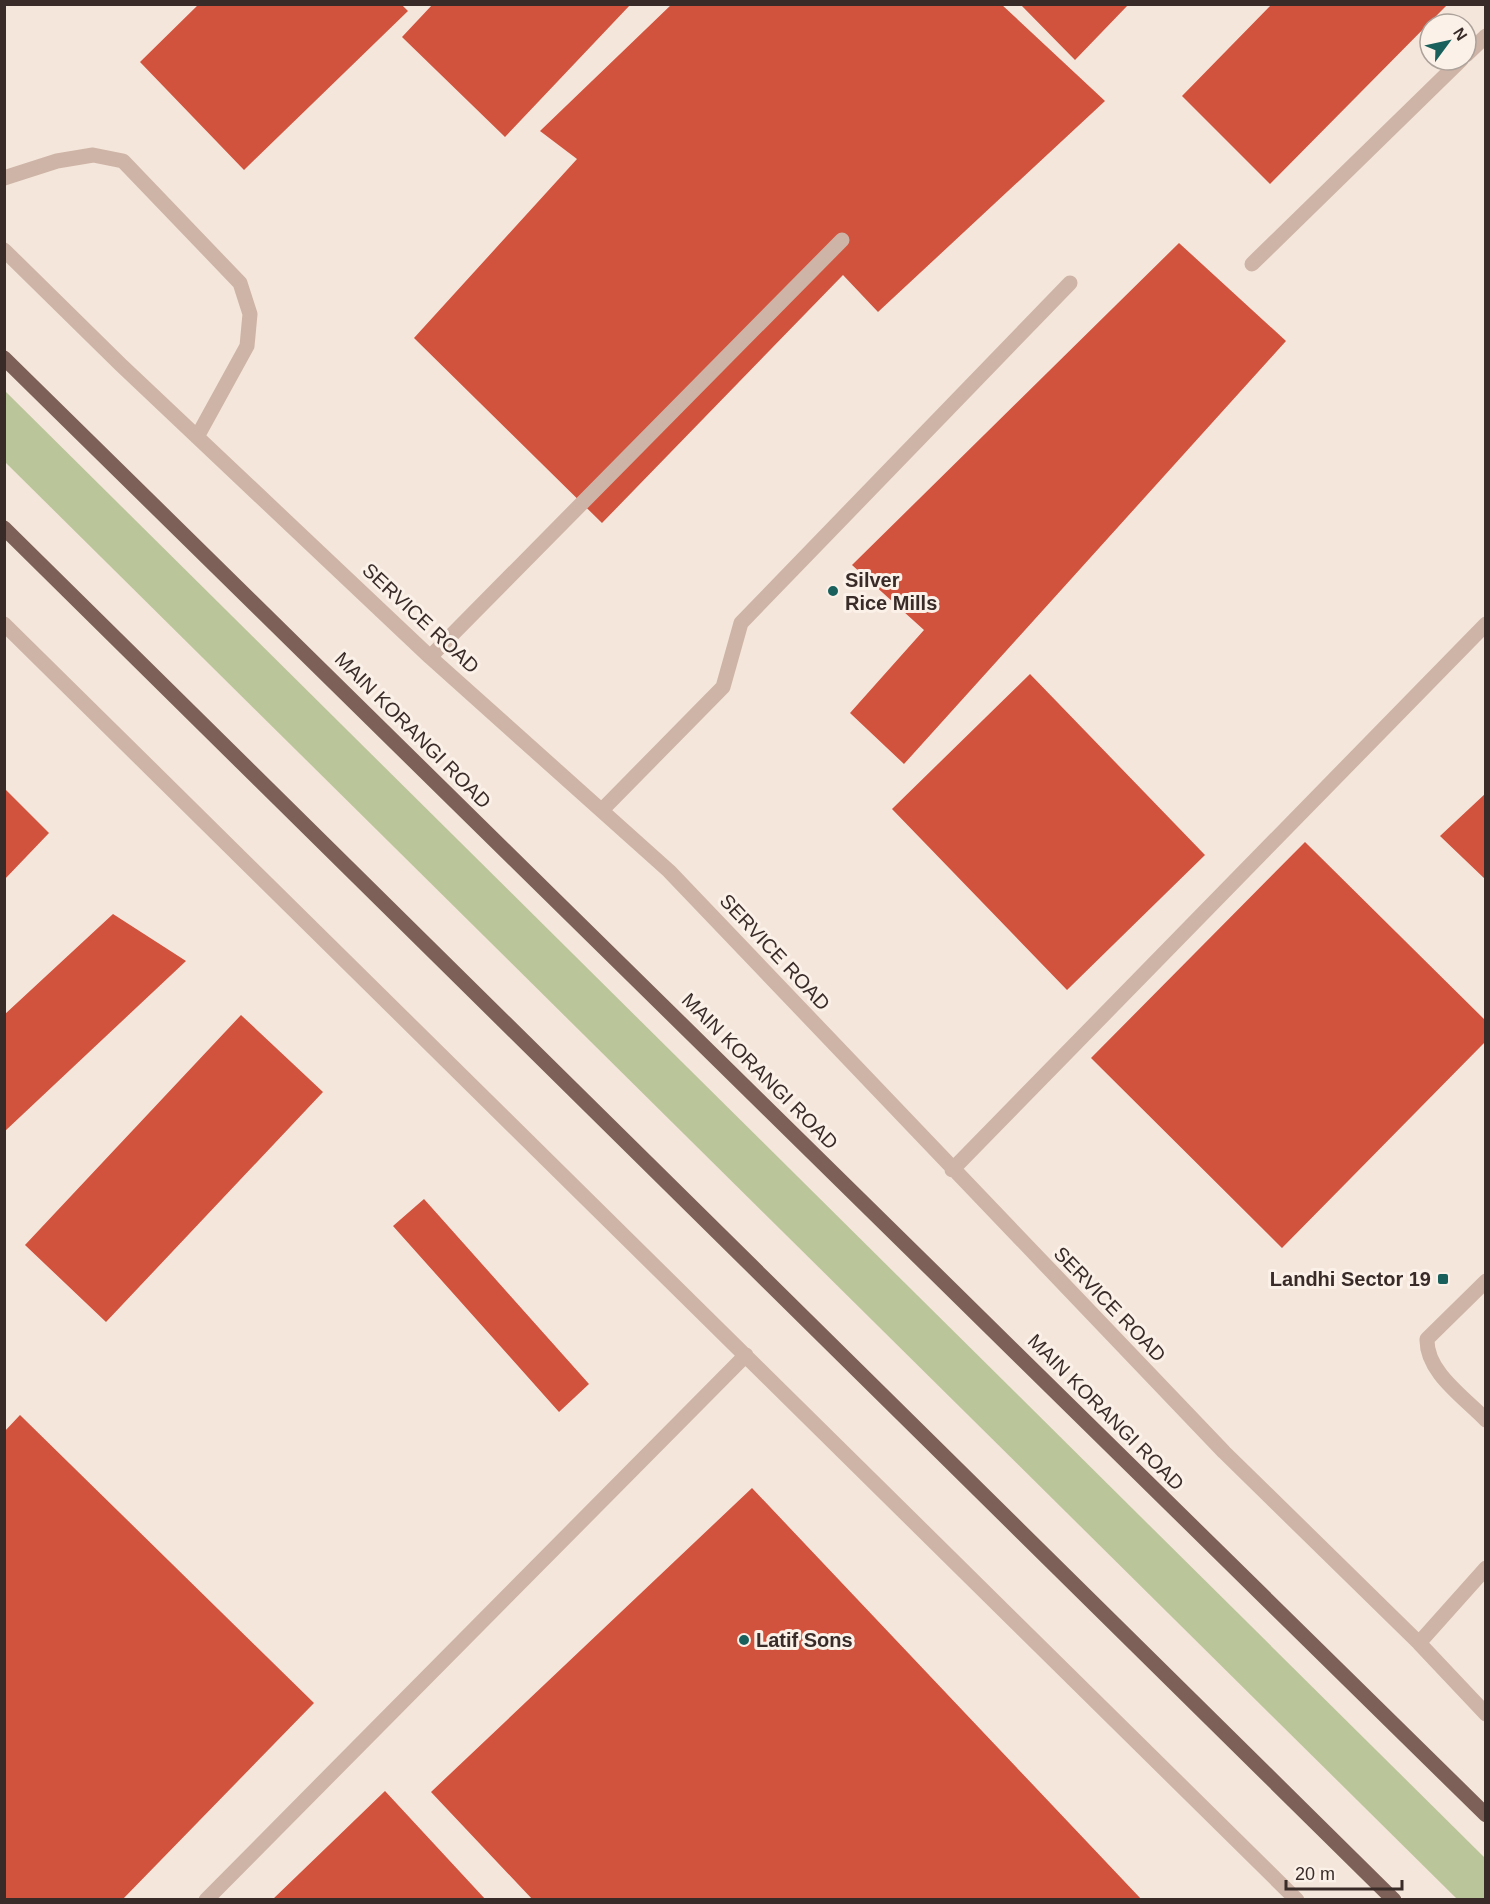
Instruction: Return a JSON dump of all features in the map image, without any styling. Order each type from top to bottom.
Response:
[{"type":"main road","name":"MAIN KORANGI ROAD","points":[[4,358],[1485,1815]]},
{"type":"main road","points":[[4,528],[1394,1899]]},
{"type":"street","points":[[1252,264],[1449,72]]},
{"type":"street","points":[[4,178],[57,160],[93,156],[123,161],[240,283],[250,314],[247,346],[197,437]]},
{"type":"street","points":[[430,657],[842,240]]},
{"type":"street","name":"SERVICE ROAD","points":[[4,250],[197,437],[430,657],[669,871],[952,1170],[1224,1452],[1419,1643],[1485,1714]]},
{"type":"street","points":[[602,810],[723,687],[741,623],[1070,284]]},
{"type":"street","points":[[4,624],[1297,1899]]},
{"type":"street","points":[[952,1170],[1485,624]]},
{"type":"street","points":[[1485,1281],[1427,1339],[1426,1350],[1431,1364],[1485,1419]]},
{"type":"street","points":[[206,1899],[746,1356]]},
{"type":"street","points":[[1419,1643],[1485,1568]]},
{"type":"green space","points":[[4,390],[1485,1858],[1485,1899],[1457,1899],[5,462]]},
{"type":"building","points":[[199,4],[401,4],[408,11],[244,170],[140,62]]},
{"type":"building","points":[[433,4],[631,4],[505,137],[402,37]]},
{"type":"building","points":[[672,4],[1001,4],[1105,101],[878,312],[843,275],[602,523],[414,338],[577,159],[540,131]]},
{"type":"building","points":[[1020,4],[1129,4],[1075,60]]},
{"type":"building","points":[[1272,4],[1448,4],[1440,12],[1418,12],[1418,34],[1270,184],[1182,96]]},
{"type":"building","points":[[1179,243],[1286,341],[904,764],[850,713],[924,630],[852,565]]},
{"type":"building","points":[[1030,674],[1205,855],[1067,990],[892,809]]},
{"type":"building","points":[[4,788],[49,833],[4,880]]},
{"type":"building","points":[[1486,793],[1486,880],[1440,836]]},
{"type":"building","points":[[1305,842],[1486,1021],[1486,1041],[1282,1248],[1091,1058]]},
{"type":"building","points":[[113,914],[186,961],[4,1132],[4,1015]]},
{"type":"building","points":[[241,1015],[323,1092],[106,1322],[25,1245]]},
{"type":"building","points":[[424,1199],[589,1384],[559,1412],[393,1226]]},
{"type":"building","points":[[20,1415],[314,1703],[122,1900],[4,1900],[4,1432]]},
{"type":"building","name":"Latif Sons","points":[[752,1488],[1142,1900],[533,1900],[431,1792]]},
{"type":"building","points":[[385,1791],[486,1900],[272,1900]]},
{"type":"place","name":"Silver Rice Mills","points":[[833,591]]},
{"type":"place","name":"Landhi Sector 19","points":[[1443,1279]]},
{"type":"place","name":"Latif Sons","points":[[744,1640]]}]
